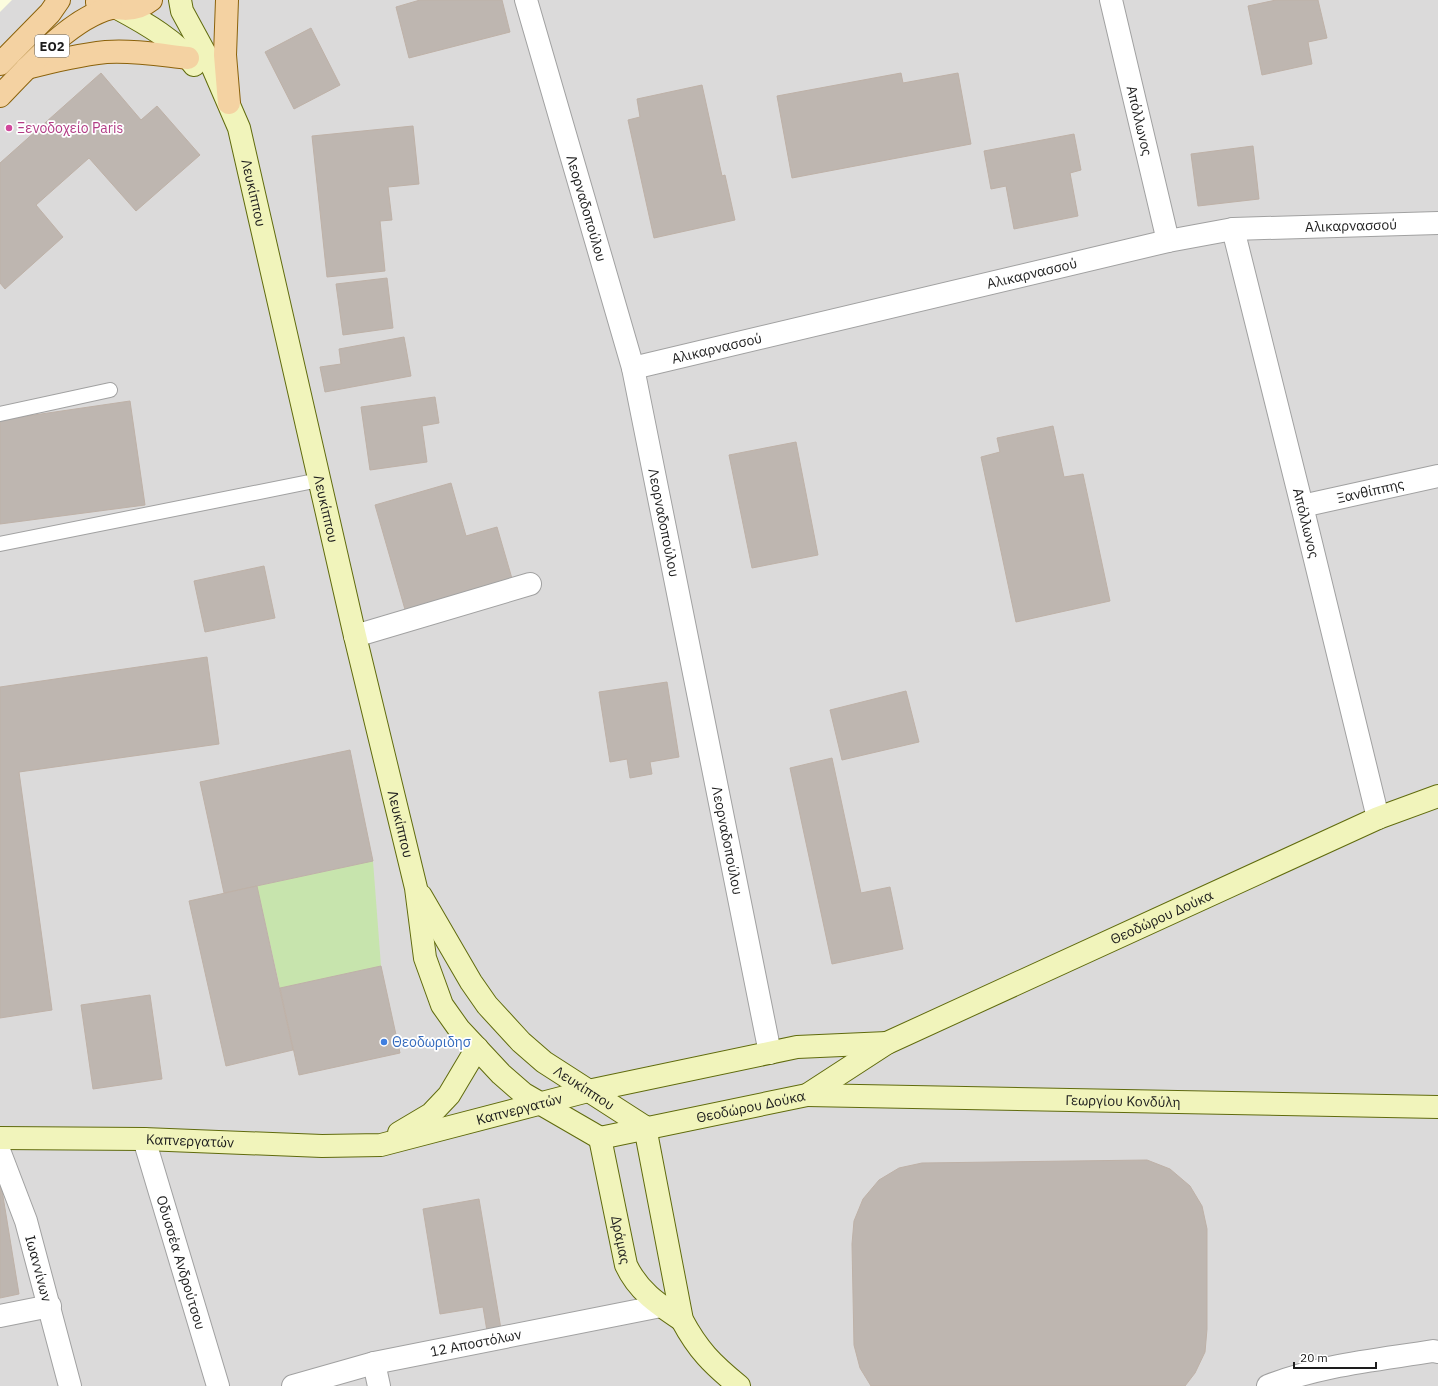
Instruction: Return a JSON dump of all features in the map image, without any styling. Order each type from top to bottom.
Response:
[{"type":"main road","name":"ΕΟ2","points":[[0,64],[50,13],[59,0]]},
{"type":"main road","name":"ΕΟ2","points":[[0,96],[27,68],[76,24],[108,6],[134,8],[151,0]]},
{"type":"main road","name":"Λευκίππου","points":[[180,0],[182,11],[213,68],[239,128],[355,636],[416,888],[425,958],[442,1005],[459,1029],[501,1074],[524,1094],[600,1138]]},
{"type":"main road","points":[[227,0],[225,55],[229,103]]},
{"type":"main road","name":"Λευκίππου","points":[[108,6],[148,25],[188,58],[239,128]]},
{"type":"main road","points":[[27,68],[55,61],[107,52],[144,53],[188,58]]},
{"type":"main road","name":"Θεοδώρου Δούκα","points":[[600,1138],[645,1127],[807,1095],[887,1043],[1378,818],[1438,796]]},
{"type":"main road","name":"Λευκίππου","points":[[416,888],[471,982],[487,1005],[521,1042],[544,1062],[645,1127]]},
{"type":"main road","name":"Θεοδώρου Δούκα","points":[[588,1091],[797,1047],[887,1043]]},
{"type":"main road","points":[[381,1145],[431,1114],[450,1095],[477,1048]]},
{"type":"main road","name":"Καπνεργατών","points":[[0,1138],[144,1139],[322,1146],[381,1145],[588,1091]]},
{"type":"main road","name":"Γεωργίου Κονδύλη","points":[[807,1095],[1438,1107]]},
{"type":"main road","name":"Δράμας","points":[[645,1127],[682,1320],[694,1342],[713,1365],[739,1386]]},
{"type":"main road","name":"Δράμας","points":[[600,1138],[626,1265],[632,1278],[643,1291],[661,1306],[682,1320]]},
{"type":"street","name":"Λεορναδοπούλου","points":[[526,0],[633,368],[770,1053]]},
{"type":"street","name":"Απόλλωνος","points":[[1111,0],[1168,241]]},
{"type":"street","name":"Αλικαρνασσού","points":[[633,368],[1168,241],[1233,229],[1438,223]]},
{"type":"street","name":"Απόλλωνος","points":[[1233,229],[1378,818]]},
{"type":"street","name":"Ξανθίππης","points":[[1302,506],[1438,476]]},
{"type":"street","points":[[355,636],[530,584]]},
{"type":"street","name":"Οδυσσέα Ανδρούτσου","points":[[144,1139],[218,1386]]},
{"type":"street","name":"Ιωαννίνων","points":[[0,1153],[26,1221],[50,1306],[70,1386]]},
{"type":"street","points":[[0,1316],[50,1306]]},
{"type":"street","name":"12 Αποστόλων","points":[[293,1386],[374,1363],[661,1306]]},
{"type":"street","points":[[1268,1386],[1293,1376],[1355,1363],[1432,1351],[1438,1352]]},
{"type":"street","points":[[374,1363],[379,1386]]},
{"type":"lane","points":[[0,414],[110,390]]},
{"type":"lane","points":[[0,544],[319,480]]},
{"type":"shaded area","points":[[0,0],[1438,0],[1438,1386],[0,1386]]},
{"type":"shaded area","points":[[0,0],[12,0],[0,12]]},
{"type":"green space","points":[[373,861],[381,966],[280,988],[257,886]]},
{"type":"building","points":[[420,0],[502,0],[510,32],[409,58],[396,7]]},
{"type":"building","points":[[1276,0],[1318,0],[1327,38],[1308,42],[1312,64],[1262,75],[1248,6]]},
{"type":"building","points":[[311,28],[340,85],[294,109],[265,52]]},
{"type":"building","points":[[101,73],[141,120],[157,106],[200,155],[136,211],[89,158],[36,205],[63,237],[5,289],[0,283],[0,163]]},
{"type":"building","points":[[901,73],[903,83],[958,73],[971,144],[792,178],[777,96]]},
{"type":"building","points":[[702,85],[722,176],[725,175],[735,220],[654,238],[628,120],[640,117],[637,99]]},
{"type":"building","points":[[413,126],[419,184],[388,187],[392,220],[380,221],[385,271],[327,277],[312,136]]},
{"type":"building","points":[[1074,134],[1081,170],[1070,173],[1078,216],[1014,229],[1006,186],[991,189],[984,151]]},
{"type":"building","points":[[1253,146],[1259,199],[1198,206],[1191,154]]},
{"type":"building","points":[[387,278],[393,328],[343,335],[336,284]]},
{"type":"building","points":[[404,337],[411,376],[325,392],[320,367],[341,364],[339,349]]},
{"type":"building","points":[[435,397],[439,423],[422,426],[427,462],[370,470],[361,407]]},
{"type":"building","points":[[130,401],[145,505],[0,524],[0,420]]},
{"type":"building","points":[[1053,426],[1064,477],[1083,474],[1110,601],[1016,622],[981,457],[1000,452],[997,438]]},
{"type":"building","points":[[796,442],[818,555],[752,568],[729,455]]},
{"type":"building","points":[[451,483],[466,536],[497,527],[513,582],[406,613],[375,505]]},
{"type":"building","points":[[264,566],[275,618],[205,632],[194,581]]},
{"type":"building","points":[[207,657],[219,744],[19,772],[52,1010],[0,1018],[0,687]]},
{"type":"building","points":[[667,682],[679,757],[650,762],[652,774],[630,778],[627,759],[610,762],[599,692]]},
{"type":"building","points":[[906,691],[919,742],[842,760],[830,710]]},
{"type":"building","points":[[350,750],[373,861],[224,893],[200,782]]},
{"type":"building","points":[[832,758],[861,893],[890,887],[903,949],[832,964],[790,768]]},
{"type":"building","points":[[257,886],[293,1050],[226,1066],[189,901]]},
{"type":"building","points":[[381,966],[400,1053],[299,1075],[280,988]]},
{"type":"building","points":[[150,995],[162,1079],[93,1089],[81,1005]]},
{"type":"building","points":[[1147,1160],[1170,1169],[1190,1186],[1202,1206],[1207,1229],[1207,1329],[1205,1352],[1195,1373],[1185,1386],[871,1386],[860,1368],[854,1345],[852,1244],[854,1221],[863,1199],[879,1180],[899,1168],[922,1163]]},
{"type":"building","points":[[0,1178],[19,1294],[0,1298]]},
{"type":"building","points":[[479,1199],[501,1329],[487,1331],[483,1307],[440,1314],[423,1209]]},
{"type":"place","name":"Ξενοδοχείο Paris","points":[[9,128]]},
{"type":"place","name":"Θεοδωριδησ","points":[[384,1042]]}]
